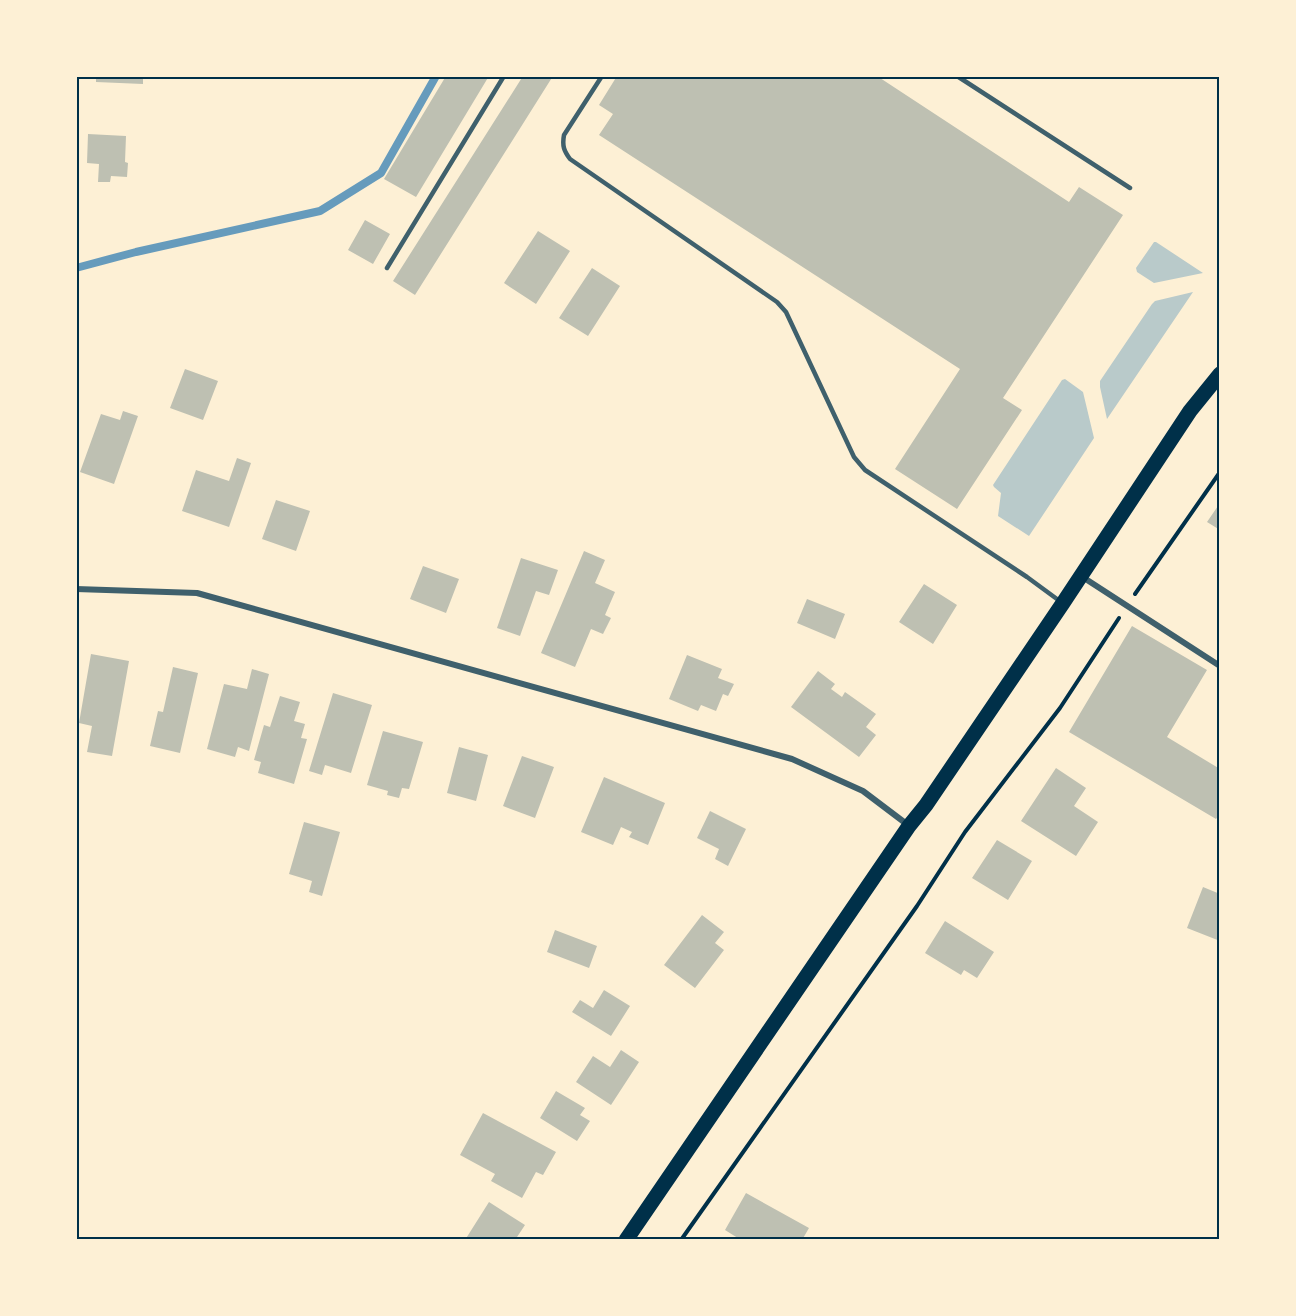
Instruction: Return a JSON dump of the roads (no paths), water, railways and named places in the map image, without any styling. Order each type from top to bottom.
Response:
[{"type":"main road","points":[[626,1239],[909,826],[926,805],[1190,411],[1220,374]]},
{"type":"street","points":[[1080,575],[1220,666]]},
{"type":"street","points":[[76,589],[197,593],[792,759],[862,791],[909,826]]},
{"type":"lane","points":[[387,268],[504,76]]},
{"type":"lane","points":[[602,76],[564,135],[562,144],[564,152],[570,159],[782,306],[854,458],[865,470],[1063,603]]},
{"type":"lane","points":[[957,76],[1130,188]]},
{"type":"waterway","points":[[76,268],[136,252],[320,211],[381,173],[436,76]]}]
